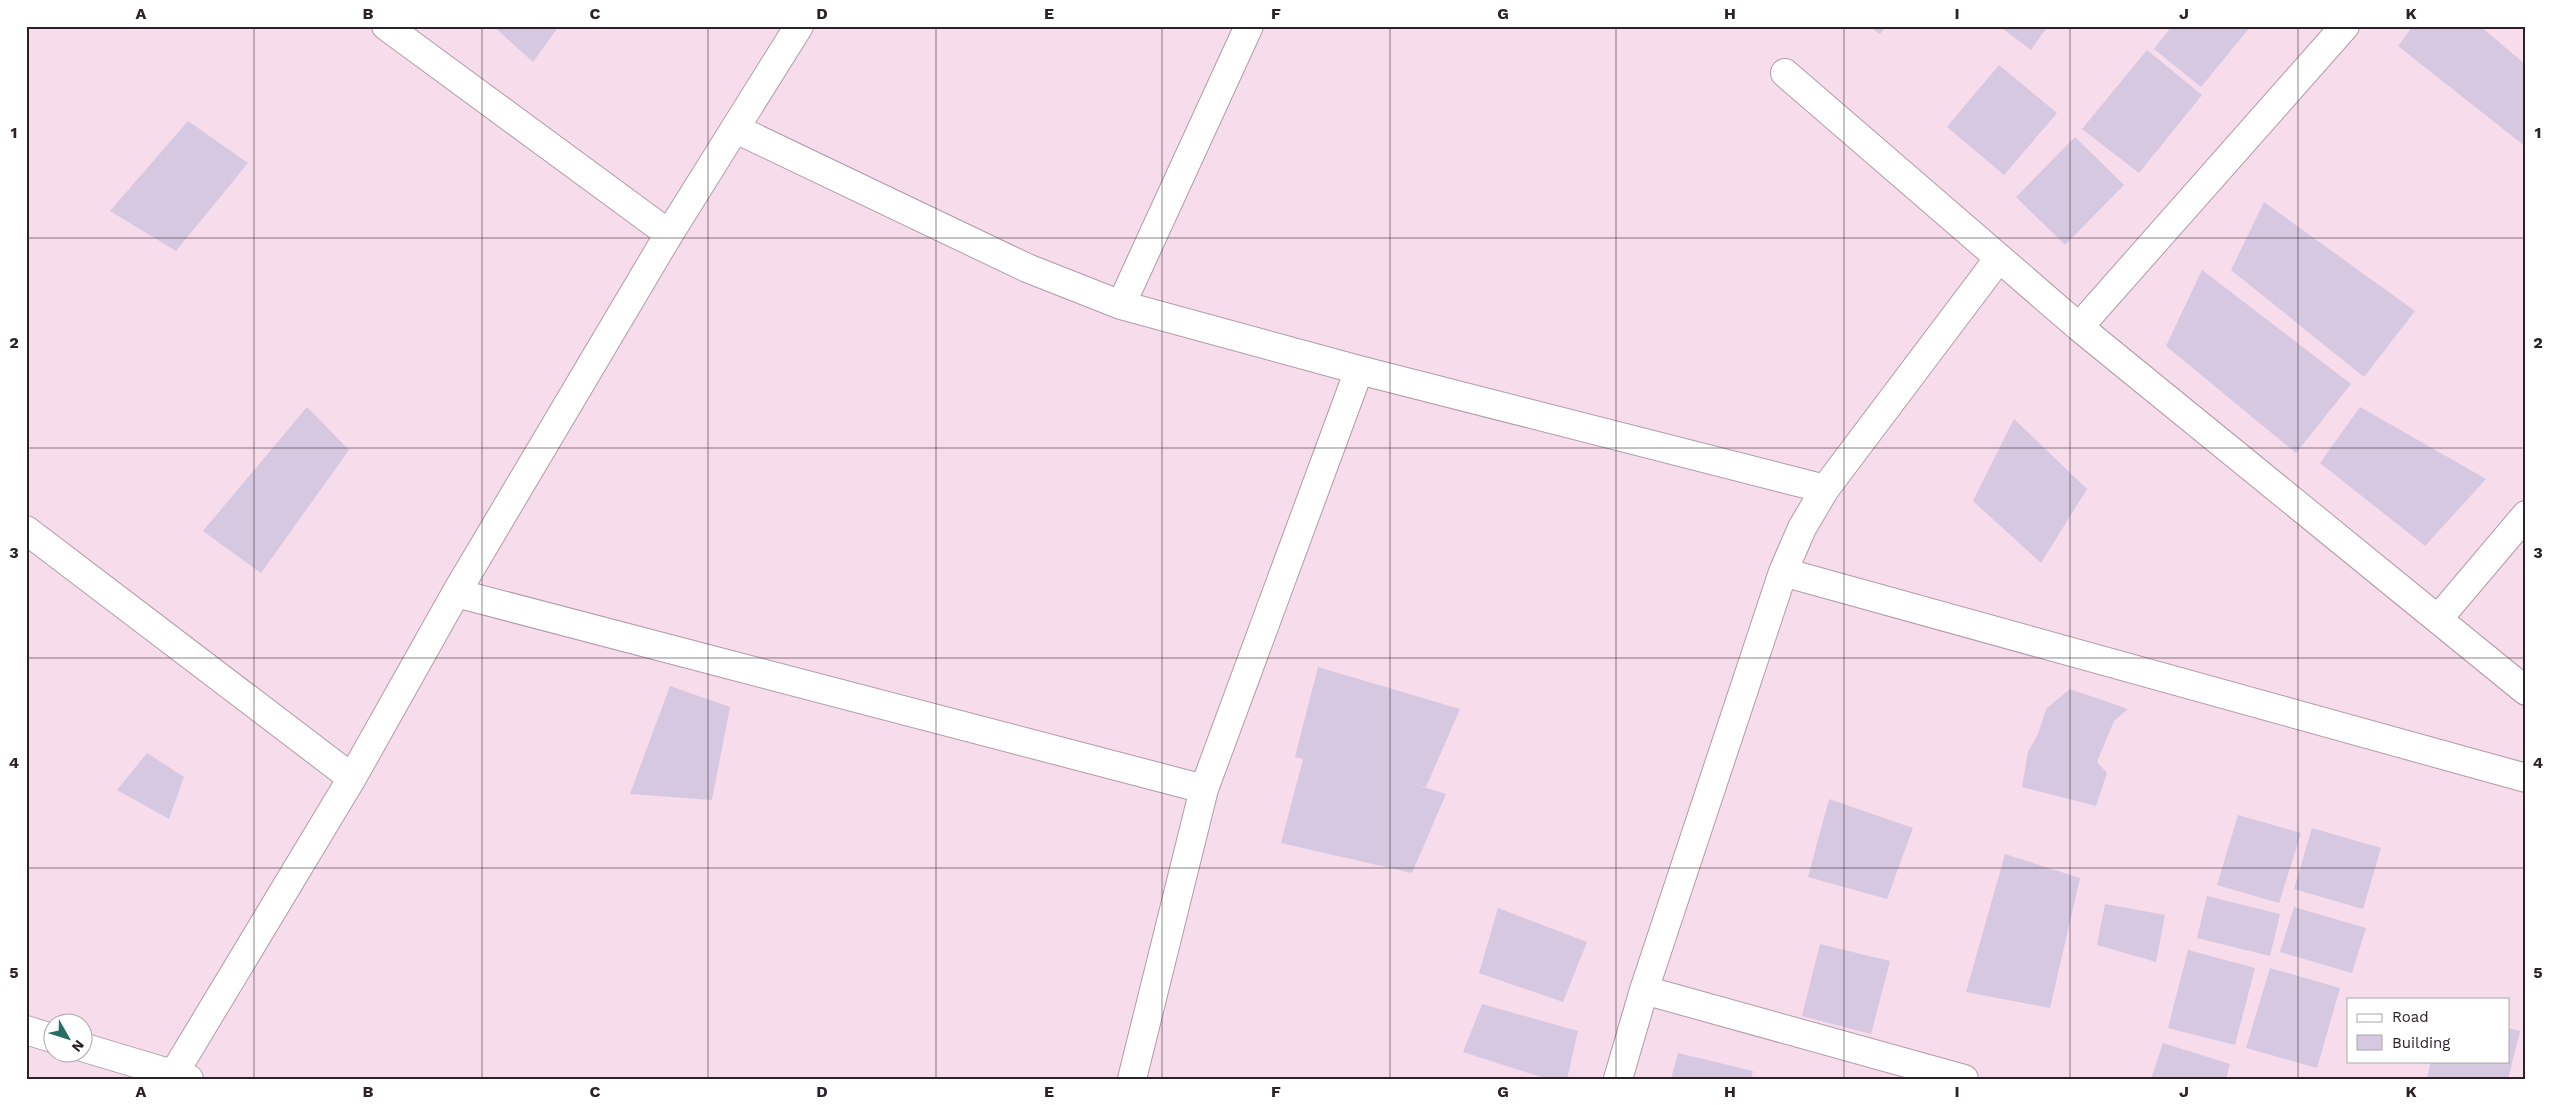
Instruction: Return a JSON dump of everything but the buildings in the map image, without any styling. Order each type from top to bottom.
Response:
[{"type":"street","points":[[386,26],[668,234]]},
{"type":"street","points":[[92,1051],[181,1077],[456,593],[668,234],[799,26]]},
{"type":"street","points":[[1121,305],[1249,26]]},
{"type":"street","points":[[2079,327],[2345,26]]},
{"type":"street","points":[[1786,73],[2079,327],[2526,691]]},
{"type":"street","points":[[736,128],[1027,268],[1121,305],[1359,370],[1824,489]]},
{"type":"street","points":[[1618,1079],[1644,990],[1782,572],[1802,528],[1824,489],[1999,258]]},
{"type":"street","points":[[1132,1079],[1204,789],[1359,370]]},
{"type":"street","points":[[2438,619],[2526,515]]},
{"type":"street","points":[[26,530],[352,778]]},
{"type":"street","points":[[1782,572],[2526,778]]},
{"type":"street","points":[[456,593],[1204,789]]},
{"type":"street","points":[[1644,990],[1964,1079]]},
{"type":"street","points":[[26,1030],[42,1035]]}]
